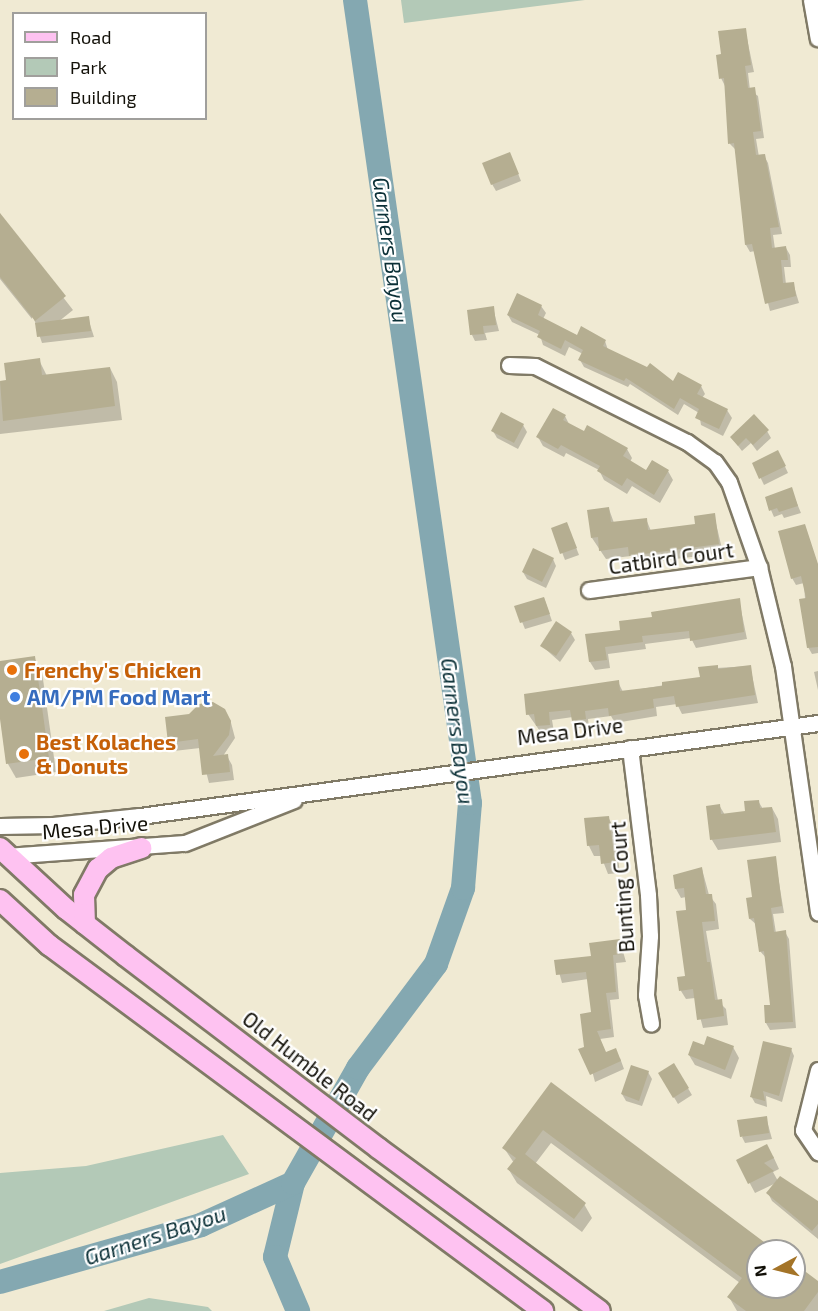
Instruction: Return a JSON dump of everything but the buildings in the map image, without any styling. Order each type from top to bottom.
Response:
[{"type":"main road","points":[[85,924],[84,895],[98,869],[111,858],[141,848]]},
{"type":"main road","name":"Old Humble Road","points":[[2,853],[85,924],[378,1148],[600,1311]]},
{"type":"main road","points":[[0,900],[43,940]]},
{"type":"main road","points":[[0,913],[43,940],[543,1311],[563,1283]]},
{"type":"street","points":[[811,0],[818,38]]},
{"type":"street","points":[[509,365],[534,366],[703,450],[729,482],[759,567],[794,726],[818,913]]},
{"type":"street","name":"Catbird Court","points":[[589,590],[759,567]]},
{"type":"street","name":"Mesa Drive","points":[[0,826],[122,818],[497,764],[818,723]]},
{"type":"street","name":"Bunting Court","points":[[630,748],[648,894],[650,936],[646,995],[651,1024]]},
{"type":"street","name":"Mesa Drive","points":[[2,853],[141,848],[185,843],[328,788]]},
{"type":"street","points":[[818,1070],[803,1130],[818,1152]]},
{"type":"green space","points":[[401,0],[585,0],[404,23]]},
{"type":"green space","points":[[223,1135],[249,1174],[0,1264],[0,1173],[86,1166]]},
{"type":"green space","points":[[149,1298],[208,1307],[212,1311],[104,1311]]},
{"type":"waterway","name":"Garners Bayou","points":[[0,1282],[201,1225],[293,1183],[358,1068],[436,964],[463,888],[470,803],[355,0]]},
{"type":"waterway","points":[[293,1183],[275,1257],[298,1311]]},
{"type":"place","name":"Frenchy's Chicken","points":[[12,670]]},
{"type":"place","name":"AM/PM Food Mart","points":[[15,697]]},
{"type":"place","name":"Best Kolaches & Donuts","points":[[24,754]]}]
